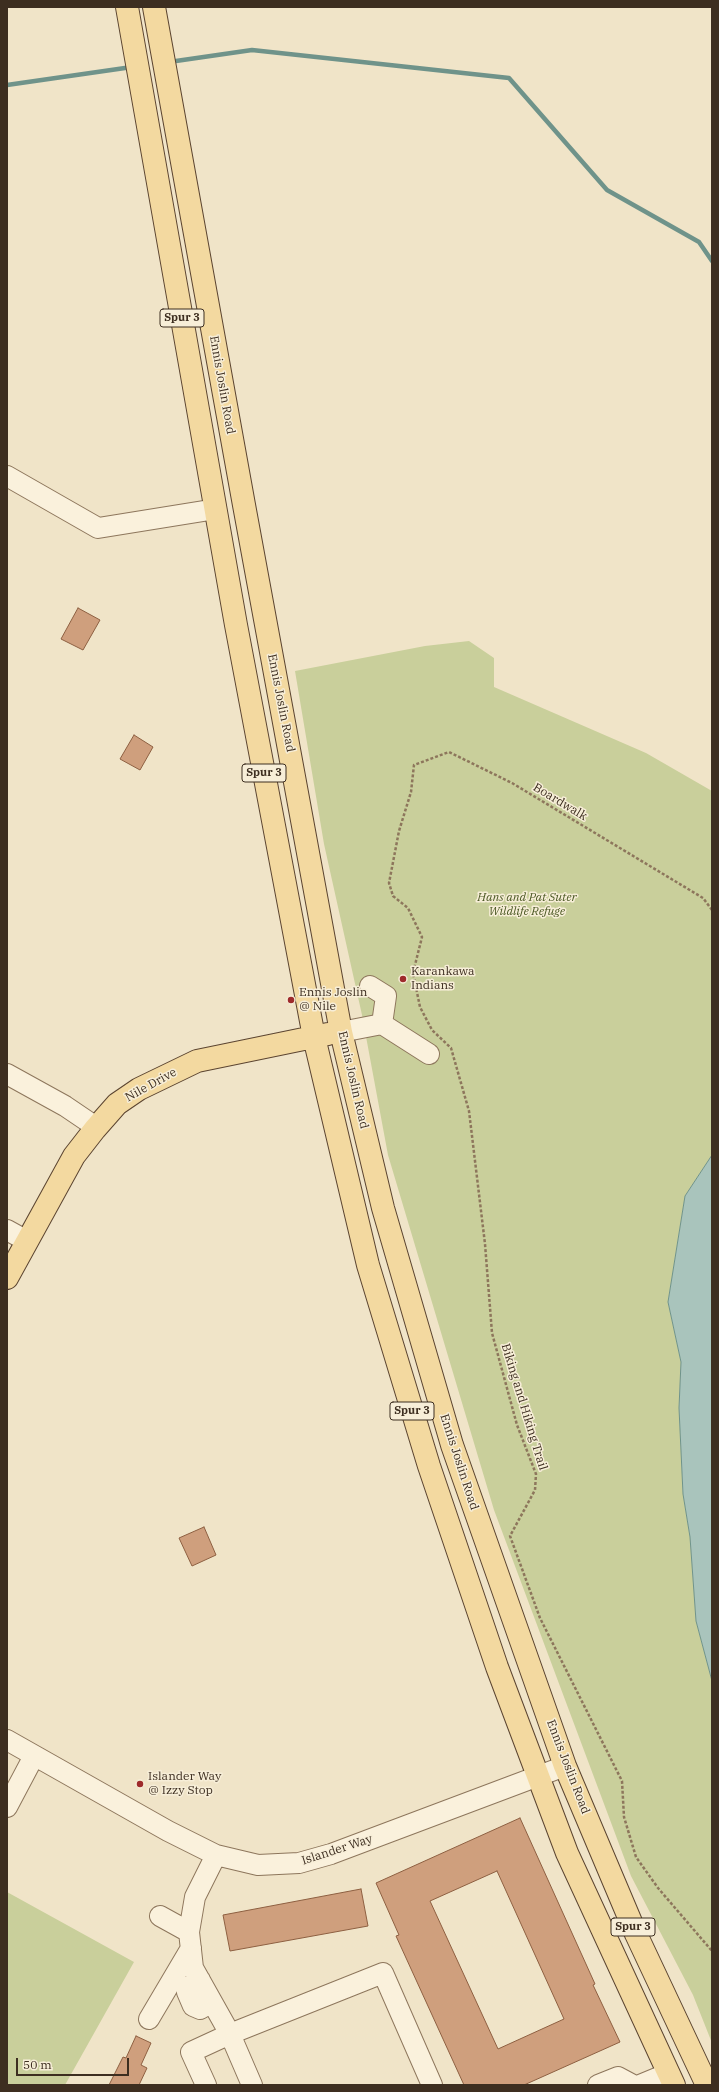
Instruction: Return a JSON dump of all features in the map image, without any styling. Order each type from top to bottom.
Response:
[{"type":"main road","name":"Ennis Joslin Road","points":[[155,9],[174,121],[341,1032],[383,1208],[452,1444],[565,1766],[636,1934],[707,2085]]},
{"type":"main road","name":"Spur 3","points":[[128,12],[216,509],[314,1037],[368,1265],[424,1451],[497,1667],[567,1853],[671,2079]]},
{"type":"main road","points":[[216,509],[244,504]]},
{"type":"main road","name":"Nile Drive","points":[[7,1278],[74,1156],[96,1127],[117,1104],[139,1089],[197,1061],[341,1032]]},
{"type":"street","points":[[7,476],[98,528],[216,509]]},
{"type":"street","points":[[370,986],[386,996],[382,1024]]},
{"type":"street","points":[[341,1032],[382,1024],[428,1054]]},
{"type":"street","points":[[7,1074],[65,1106],[96,1127]]},
{"type":"street","points":[[7,1230],[27,1241]]},
{"type":"street","name":"Islander Way","points":[[7,1740],[168,1831],[216,1855],[258,1865],[299,1863],[338,1851],[565,1766]]},
{"type":"street","points":[[7,1807],[34,1756]]},
{"type":"street","points":[[216,1855],[195,1897],[190,1940],[193,1968],[230,2034],[252,2085]]},
{"type":"street","points":[[160,1916],[190,1940]]},
{"type":"street","points":[[149,2019],[190,1940]]},
{"type":"street","points":[[206,2085],[191,2052],[230,2034],[383,1973],[432,2085]]},
{"type":"street","points":[[598,2085],[618,2077],[633,2085]]},
{"type":"street","points":[[640,2085],[671,2079]]},
{"type":"path","name":"Boardwalk","points":[[411,792],[414,765],[449,752],[518,787],[703,898],[712,910]]},
{"type":"path","name":"Biking and Hiking Trail","points":[[411,792],[399,831],[389,883],[393,896],[408,908],[422,937],[413,973],[420,1007],[432,1030],[451,1048],[469,1111],[485,1244],[492,1333],[517,1425],[536,1474],[535,1490],[510,1536],[540,1618],[622,1782],[624,1817],[636,1857],[658,1888],[712,1951]]},
{"type":"green space","name":"Hans and Pat Suter Wildlife Refuge","points":[[469,641],[494,658],[494,687],[646,753],[712,791],[712,1155],[685,1196],[668,1302],[681,1362],[679,1408],[683,1494],[690,1537],[696,1621],[712,1681],[712,2043],[693,1995],[631,1876],[494,1510],[388,1155],[362,1015],[324,844],[295,671],[425,646]]},
{"type":"green space","points":[[7,1892],[134,1962],[65,2085],[7,2085]]},
{"type":"water","points":[[712,1155],[712,1681],[696,1621],[690,1537],[683,1494],[679,1408],[681,1362],[668,1302],[685,1196]]},
{"type":"building","points":[[78,608],[100,620],[83,650],[61,639]]},
{"type":"building","points":[[134,735],[153,747],[140,770],[120,759]]},
{"type":"building","points":[[204,1527],[216,1555],[192,1566],[179,1538]]},
{"type":"building","points":[[520,1818],[595,1984],[593,1985],[620,2042],[524,2085],[464,2085],[396,1936],[399,1935],[376,1883]],"holes":[[[497,1871],[564,2019],[498,2049],[430,1901]]]},
{"type":"building","points":[[361,1889],[368,1926],[230,1951],[223,1915]]},
{"type":"building","points":[[136,2036],[151,2043],[141,2065],[147,2068],[139,2085],[109,2085],[123,2057],[126,2058]]},
{"type":"waterway","points":[[169,62],[252,50],[509,78],[607,190],[699,242],[712,261]]},
{"type":"waterway","points":[[7,85],[132,67]]},
{"type":"place","name":"Karankawa Indians","points":[[403,979]]},
{"type":"place","name":"Ennis Joslin @ Nile","points":[[291,1000]]},
{"type":"place","name":"Islander Way @ Izzy Stop","points":[[140,1784]]}]
